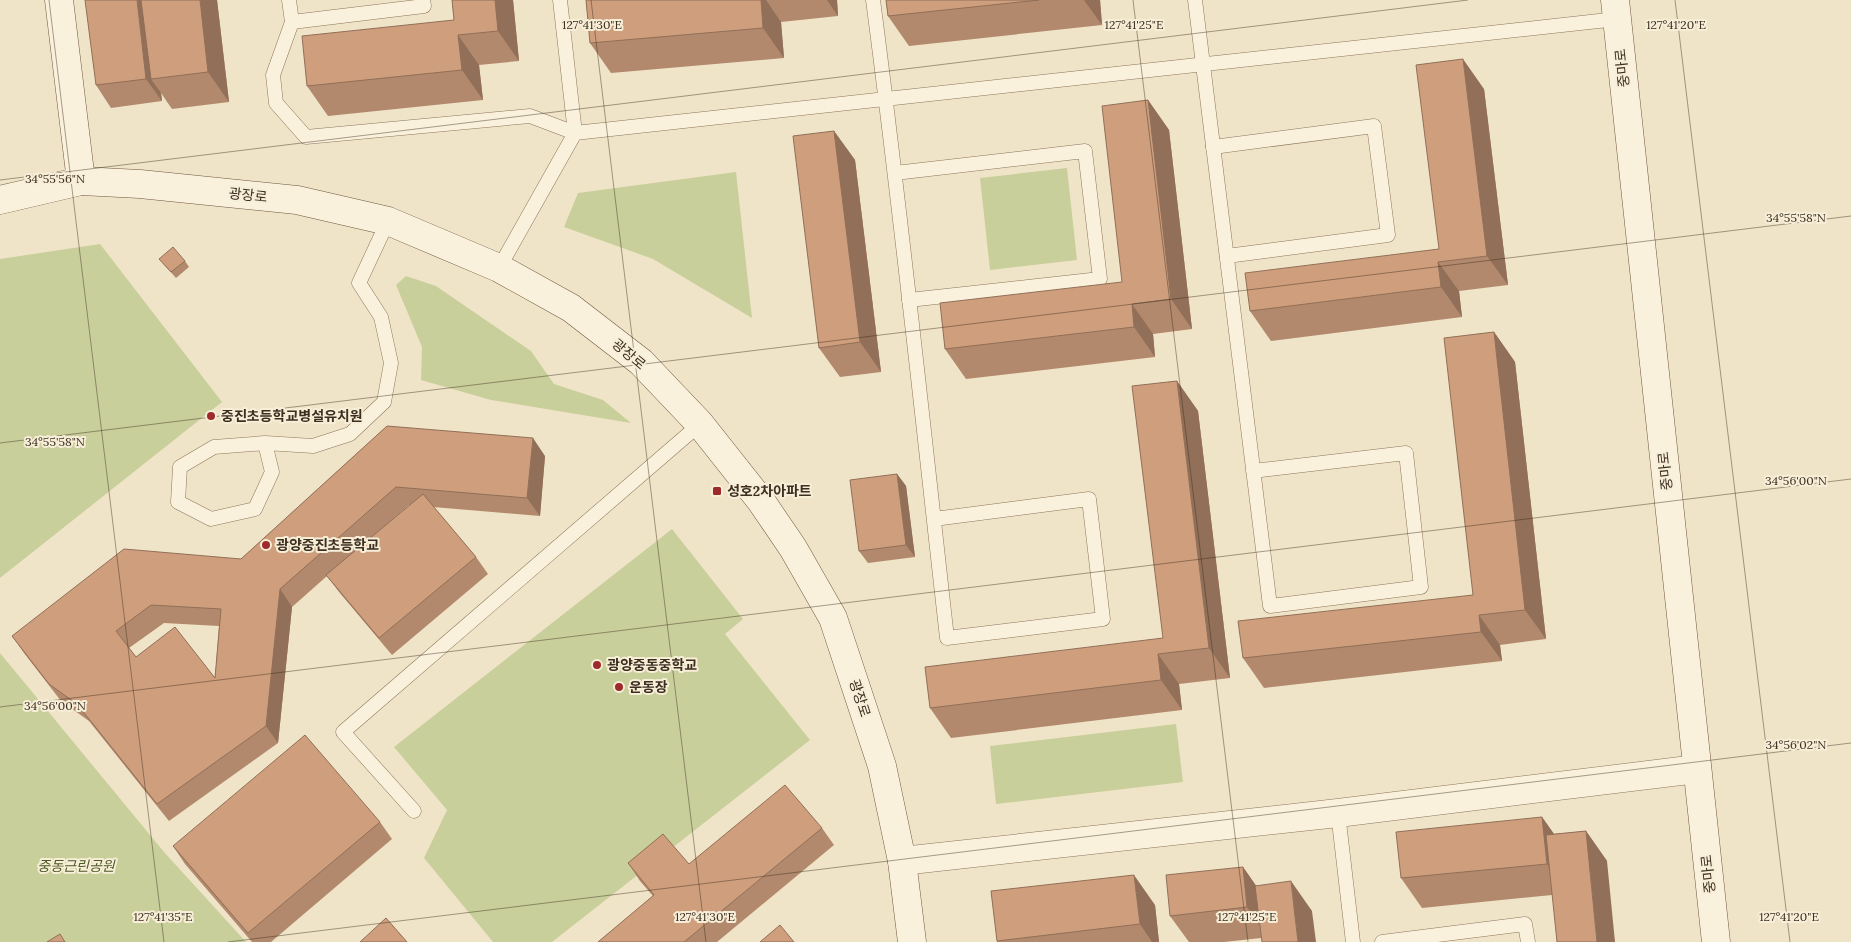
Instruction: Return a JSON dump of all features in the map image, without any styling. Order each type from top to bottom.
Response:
[{"type":"street","points":[[60,0],[81,181]]},
{"type":"street","name":"중마로","points":[[1616,10],[1716,942]]},
{"type":"street","name":"광장로","points":[[0,200],[81,181],[140,184],[297,200],[388,221],[499,268],[571,308],[640,362],[700,424],[761,501],[793,548],[833,618],[882,766],[902,861],[912,942]]},
{"type":"street","points":[[902,861],[1338,813],[1697,769]]},
{"type":"lane","points":[[289,0],[292,22],[273,75],[276,103],[306,137],[530,116],[575,133],[1203,65],[1616,10]]},
{"type":"lane","points":[[292,22],[424,6],[423,0]]},
{"type":"lane","points":[[499,268],[575,133],[560,0]]},
{"type":"lane","points":[[873,0],[895,173],[947,638],[1103,618],[1089,499],[934,519]]},
{"type":"lane","points":[[1195,0],[1227,256],[1253,471],[1270,606],[1421,588],[1406,453],[1253,471]]},
{"type":"lane","points":[[1213,147],[1374,126],[1388,235],[1227,256]]},
{"type":"lane","points":[[895,173],[1085,151],[1100,279],[909,300]]},
{"type":"lane","points":[[264,443],[272,472],[255,510],[211,519],[178,502],[180,467],[214,447],[264,443],[313,446],[350,434],[384,402],[391,363],[381,317],[359,283],[388,221]]},
{"type":"lane","points":[[414,811],[343,732],[700,424]]},
{"type":"lane","points":[[1338,813],[1353,942]]},
{"type":"lane","points":[[1382,942],[1525,924],[1528,942]]},
{"type":"green space","points":[[1067,168],[1077,260],[990,270],[980,178]]},
{"type":"green space","points":[[736,172],[752,318],[653,259],[564,227],[578,193]]},
{"type":"green space","points":[[100,244],[222,402],[0,578],[0,259]]},
{"type":"green space","points":[[406,276],[436,286],[531,351],[554,384],[603,400],[631,423],[491,400],[421,380],[422,347],[396,285]]},
{"type":"green space","name":"운동장","points":[[672,529],[743,619],[725,634],[810,740],[552,942],[493,942],[424,858],[447,810],[394,747]]},
{"type":"green space","name":"중동근린공원","points":[[0,653],[164,852],[246,942],[0,942]]},
{"type":"green space","points":[[1176,724],[1183,782],[996,804],[990,746]]},
{"type":"building","points":[[85,0],[137,0],[146,79],[96,85]]},
{"type":"building","points":[[141,0],[200,0],[208,72],[151,79]]},
{"type":"building","points":[[452,0],[495,0],[498,31],[458,35],[462,70],[307,86],[302,36],[454,20]]},
{"type":"building","points":[[586,0],[761,0],[763,28],[590,43]]},
{"type":"building","points":[[886,0],[1039,0],[888,16]]},
{"type":"building","points":[[1463,59],[1487,256],[1438,262],[1441,287],[1250,311],[1245,273],[1439,249],[1416,65]]},
{"type":"building","points":[[1148,100],[1171,299],[1132,304],[1134,327],[945,349],[940,303],[1122,282],[1102,106]]},
{"type":"building","points":[[834,131],[860,342],[819,348],[793,136]]},
{"type":"building","points":[[173,247],[185,261],[171,272],[159,259]]},
{"type":"building","points":[[1494,332],[1525,610],[1479,615],[1481,632],[1243,658],[1238,621],[1473,595],[1444,338]]},
{"type":"building","points":[[1177,381],[1209,648],[1158,654],[1161,680],[930,708],[925,667],[1163,638],[1132,386]]},
{"type":"building","points":[[387,426],[533,438],[527,498],[396,487],[280,589],[266,726],[157,804],[77,704],[49,684],[12,636],[124,549],[241,559]],"holes":[[[151,605],[221,609],[215,678],[175,627],[136,657],[116,631]]]},
{"type":"building","points":[[897,474],[906,545],[859,551],[850,480]]},
{"type":"building","points":[[423,494],[476,557],[379,638],[326,575]]},
{"type":"building","points":[[305,735],[380,822],[248,933],[173,846]]},
{"type":"building","points":[[785,785],[822,828],[684,942],[598,942],[654,895],[628,863],[663,834],[689,864]]},
{"type":"building","points":[[1542,817],[1547,864],[1401,878],[1396,832]]},
{"type":"building","points":[[1586,831],[1597,942],[1557,942],[1546,835]]},
{"type":"building","points":[[1243,867],[1247,907],[1170,916],[1166,875]]},
{"type":"building","points":[[1134,875],[1140,924],[997,941],[991,891]]},
{"type":"building","points":[[1291,881],[1298,942],[1262,942],[1255,886]]},
{"type":"building","points":[[386,918],[407,942],[360,942]]},
{"type":"building","points":[[780,925],[794,942],[760,942]]},
{"type":"building","points":[[60,934],[65,942],[47,942]]},
{"type":"place","name":"중진초등학교병설유치원","points":[[211,416]]},
{"type":"place","name":"성호2차아파트","points":[[717,491]]},
{"type":"place","name":"광양중진초등학교","points":[[266,545]]},
{"type":"place","name":"광양중동중학교","points":[[597,665]]},
{"type":"place","name":"운동장","points":[[619,687]]}]
